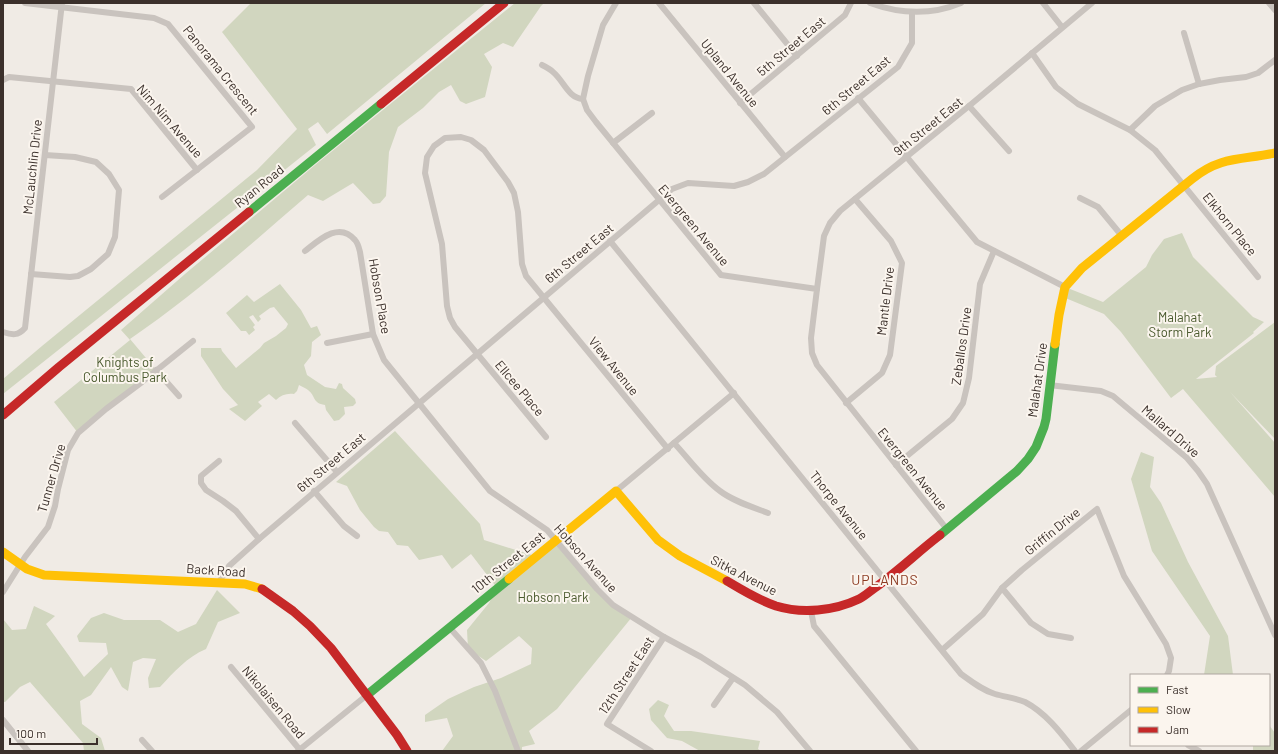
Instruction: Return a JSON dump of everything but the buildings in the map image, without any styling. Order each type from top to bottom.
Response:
[{"type":"street","points":[[25,3],[61,5]]},
{"type":"street","name":"Ryan Road","points":[[3,415],[31,390],[504,3]]},
{"type":"street","points":[[542,65],[553,72],[571,95],[577,99],[583,99],[603,25],[616,3]]},
{"type":"street","name":"Upland Avenue","points":[[659,3],[785,157]]},
{"type":"street","points":[[754,3],[797,56]]},
{"type":"street","name":"5th Street East","points":[[740,103],[845,15],[851,3]]},
{"type":"street","points":[[870,3],[882,7],[912,12],[949,8],[961,3]]},
{"type":"street","points":[[1043,3],[1062,27]]},
{"type":"street","name":"9th Street East","points":[[817,289],[824,236],[830,223],[840,211],[1092,3]]},
{"type":"street","points":[[1269,3],[1275,10]]},
{"type":"street","name":"McLauchlin Drive","points":[[3,332],[16,335],[21,333],[25,328],[61,5]]},
{"type":"street","name":"Panorama Crescent","points":[[61,5],[154,18],[168,24],[252,126],[162,197]]},
{"type":"street","name":"6th Street East","points":[[219,582],[229,566],[314,491],[672,189],[688,183],[734,186],[748,182],[764,174],[898,67],[912,44],[912,12]]},
{"type":"street","points":[[1184,33],[1199,84]]},
{"type":"street","name":"Elkhorn Place","points":[[1032,53],[1056,87],[1078,104],[1130,130],[1155,150],[1258,277]]},
{"type":"street","points":[[1130,130],[1155,106],[1182,90],[1199,84],[1246,77],[1258,73],[1275,60]]},
{"type":"street","name":"Nim Nim Avenue","points":[[3,80],[9,77],[131,89],[197,170]]},
{"type":"street","points":[[858,98],[977,242],[994,252],[1066,287]]},
{"type":"street","name":"Evergreen Avenue","points":[[583,99],[587,110],[596,122],[658,200],[721,275],[817,289],[811,338],[812,353],[817,365],[946,528]]},
{"type":"street","points":[[969,106],[1009,151]]},
{"type":"street","points":[[613,143],[652,113]]},
{"type":"street","name":"View Avenue","points":[[477,354],[455,327],[450,318],[447,306],[442,244],[425,173],[427,157],[434,146],[445,138],[460,137],[471,140],[484,150],[508,182],[514,193],[518,212],[522,264],[526,276],[668,449]]},
{"type":"street","name":"Malahat Drive","points":[[810,611],[830,609],[859,598],[885,580],[946,528],[1017,471],[1028,460],[1043,431],[1046,419],[1049,385],[1059,315],[1066,287],[1082,268],[1184,185],[1214,164],[1229,160],[1275,153]]},
{"type":"street","points":[[31,274],[70,277],[78,276],[91,269],[108,254],[115,237],[119,190],[109,174],[96,162],[75,157],[45,155]]},
{"type":"street","points":[[1080,198],[1098,207],[1122,236]]},
{"type":"street","name":"Mantle Drive","points":[[846,403],[882,373],[890,355],[902,263],[891,241],[855,199]]},
{"type":"street","name":"Hobson Place","points":[[305,251],[323,237],[335,231],[346,233],[356,240],[360,252],[373,334],[384,360],[419,402]]},
{"type":"street","name":"Thorpe Avenue","points":[[610,241],[961,674],[976,685],[994,693],[1024,701],[1040,711],[1055,726],[1075,751]]},
{"type":"street","name":"Zeballos Drive","points":[[896,465],[952,419],[963,402],[969,378],[980,284],[994,252]]},
{"type":"street","points":[[328,343],[373,334]]},
{"type":"street","name":"Tunner Drive","points":[[3,592],[25,557],[48,527],[55,506],[68,450],[78,433],[106,409],[193,341]]},
{"type":"street","name":"Ellcee Place","points":[[477,354],[546,437]]},
{"type":"street","points":[[156,370],[179,396]]},
{"type":"street","name":"Mallard Drive","points":[[1049,385],[1101,391],[1113,396],[1187,458],[1207,484],[1272,618],[1275,635]]},
{"type":"street","name":"Ryan Road","points":[[3,410],[31,390]]},
{"type":"street","name":"10th Street East","points":[[299,750],[668,449],[734,393]]},
{"type":"street","name":"Hobson Avenue","points":[[419,402],[490,491],[547,530],[597,589],[613,605],[745,685],[777,712],[810,751]]},
{"type":"street","points":[[295,423],[337,472]]},
{"type":"street","points":[[674,444],[720,492],[739,502],[768,513]]},
{"type":"street","points":[[219,460],[201,476],[201,483],[206,490],[236,511],[259,539]]},
{"type":"street","points":[[314,491],[344,526],[357,536]]},
{"type":"street","name":"Sitka Avenue","points":[[616,491],[658,540],[680,556],[759,599],[776,606],[810,611]]},
{"type":"street","name":"Griffin Drive","points":[[942,650],[983,614],[1002,588],[1097,509],[1124,576],[1166,644],[1171,658],[1168,674]]},
{"type":"street","name":"Back Road","points":[[3,552],[20,566],[35,573],[53,576],[219,582],[245,584],[262,589],[294,611],[331,648],[397,735],[407,751]]},
{"type":"street","points":[[1002,588],[1031,623],[1048,634],[1071,638]]},
{"type":"street","points":[[810,611],[814,626],[916,751]]},
{"type":"street","points":[[449,627],[481,663],[495,691],[518,751]]},
{"type":"street","name":"12th Street East","points":[[651,751],[607,724],[664,637]]},
{"type":"street","name":"Nikolaisen Road","points":[[230,667],[299,750]]},
{"type":"street","points":[[714,705],[733,678]]},
{"type":"street","points":[[1081,751],[1130,711]]},
{"type":"street","points":[[3,720],[28,751]]},
{"type":"street","points":[[142,740],[152,751]]},
{"type":"street","points":[[1190,746],[1199,751]]},
{"type":"green space","points":[[251,3],[486,3],[327,134],[318,122],[308,129],[316,145],[3,394],[3,379],[257,170],[297,129],[222,32]]},
{"type":"green space","name":"Knights of Columbus Park","points":[[515,3],[544,3],[513,47],[503,43],[484,54],[492,67],[485,97],[466,104],[460,101],[451,85],[439,92],[423,108],[398,127],[389,152],[386,196],[380,203],[373,204],[353,183],[323,201],[308,195],[199,288],[130,339],[156,370],[78,433],[54,402],[130,340],[121,330],[315,165]]},
{"type":"green space","name":"Malahat Storm Park","points":[[1182,233],[1193,257],[1253,317],[1264,322],[1253,332],[1254,333],[1196,379],[1217,377],[1215,375],[1216,366],[1275,322],[1275,439],[1230,392],[1275,443],[1275,497],[1183,389],[1171,398],[1121,332],[1104,314],[1063,297],[1065,287],[1103,302],[1146,267],[1152,255],[1164,239]]},
{"type":"green space","points":[[280,284],[301,310],[311,328],[317,326],[321,335],[312,342],[311,356],[304,365],[307,375],[325,387],[336,389],[339,383],[342,384],[343,388],[355,399],[356,403],[353,406],[344,407],[345,414],[339,420],[334,421],[326,410],[325,405],[318,403],[310,392],[299,385],[294,394],[284,395],[276,400],[269,394],[258,402],[262,406],[245,421],[229,409],[238,405],[223,389],[201,356],[201,348],[221,348],[236,368],[264,343],[286,328],[288,324],[274,307],[270,308],[259,316],[261,319],[258,322],[253,315],[249,317],[255,325],[253,327],[255,330],[249,335],[246,331],[241,331],[226,313],[247,295],[254,302]]},
{"type":"green space","name":"Hobson Park","points":[[395,431],[480,524],[484,540],[535,556],[556,540],[597,589],[632,617],[557,709],[529,731],[535,744],[522,747],[522,751],[442,751],[453,736],[447,718],[425,722],[425,715],[448,699],[474,687],[501,678],[531,664],[532,648],[519,636],[486,661],[468,649],[467,630],[489,603],[497,588],[471,554],[452,569],[442,555],[419,560],[408,546],[397,545],[388,532],[379,531],[374,527],[360,510],[347,486],[336,482]]},
{"type":"green space","points":[[1141,452],[1154,457],[1150,487],[1161,503],[1188,562],[1228,636],[1233,674],[1204,674],[1210,636],[1152,551],[1131,479]]},
{"type":"green space","points":[[217,590],[240,613],[218,622],[206,649],[193,656],[176,670],[160,687],[149,688],[148,678],[156,659],[143,658],[133,662],[128,691],[122,687],[111,667],[91,695],[80,701],[82,724],[101,738],[105,751],[84,751],[83,743],[30,682],[20,687],[5,702],[3,702],[3,619],[12,630],[26,629],[34,606],[55,616],[46,624],[84,677],[108,654],[106,643],[79,642],[77,636],[91,618],[104,613],[124,620],[160,620],[178,632],[196,624]]},
{"type":"green space","points":[[658,700],[669,705],[664,716],[674,731],[691,731],[760,741],[758,749],[761,751],[700,751],[682,741],[667,738],[651,720],[649,709]]},
{"type":"green space","points":[[1270,726],[1275,733],[1275,751],[1253,751],[1253,746],[1270,746]]},
{"type":"traffic: fast","points":[[249,212],[381,104]]},
{"type":"traffic: fast","points":[[940,535],[1017,471],[1036,447],[1046,419],[1055,344]]},
{"type":"traffic: fast","points":[[367,695],[509,579]]},
{"type":"traffic: slow","points":[[1055,344],[1065,287],[1082,268],[1192,179],[1212,166],[1232,160],[1275,153]]},
{"type":"traffic: slow","points":[[509,579],[616,491],[658,540],[680,556],[727,581]]},
{"type":"traffic: slow","points":[[3,552],[27,569],[44,575],[245,584],[262,589]]},
{"type":"traffic: jam","points":[[381,104],[504,3]]},
{"type":"traffic: jam","points":[[3,415],[59,367],[249,212]]},
{"type":"traffic: jam","points":[[727,581],[757,598],[776,606],[796,610],[829,609],[859,599],[892,575],[940,535]]},
{"type":"traffic: jam","points":[[262,589],[293,611],[331,648],[397,735],[407,751]]},
{"type":"district","name":"UPLANDS","points":[[885,580]]}]
